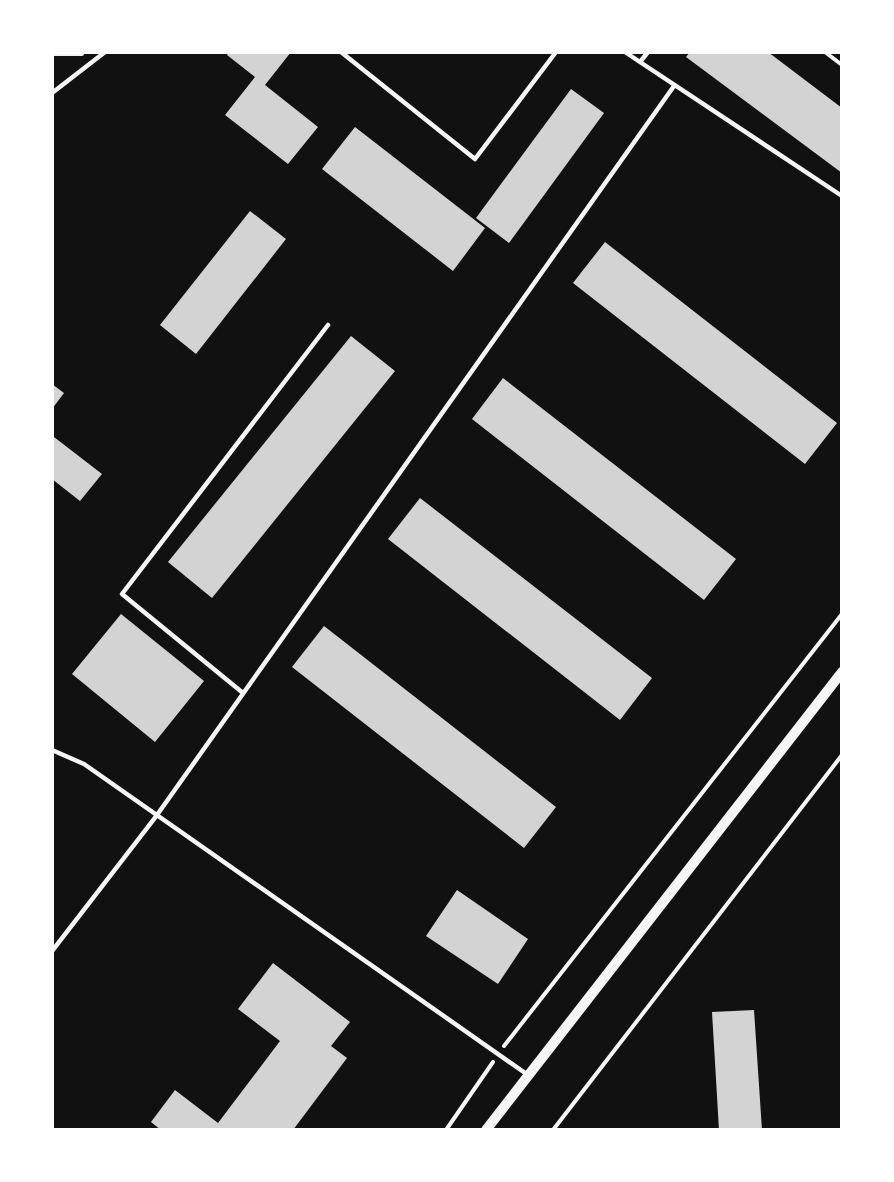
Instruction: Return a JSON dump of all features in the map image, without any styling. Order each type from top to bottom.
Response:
[{"type":"street","points":[[486,1130],[842,672]]},
{"type":"lane","points":[[52,93],[105,52]]},
{"type":"lane","points":[[341,52],[475,159],[556,52]]},
{"type":"lane","points":[[625,52],[842,196]]},
{"type":"lane","points":[[640,62],[648,52]]},
{"type":"lane","points":[[52,951],[157,815],[674,86]]},
{"type":"lane","points":[[243,693],[122,594],[328,325]]},
{"type":"lane","points":[[52,750],[84,764],[528,1075]]},
{"type":"path","points":[[825,52],[842,65]]},
{"type":"path","points":[[446,1130],[499,1053],[842,614]]},
{"type":"path","points":[[553,1130],[842,755]]},
{"type":"building","points":[[229,52],[291,52],[265,85],[318,127],[288,164],[225,115],[255,77],[227,55]]},
{"type":"building","points":[[690,52],[768,52],[842,108],[842,173],[686,57]]},
{"type":"building","points":[[571,89],[604,113],[509,243],[476,218]]},
{"type":"building","points":[[355,127],[485,228],[453,271],[322,169]]},
{"type":"building","points":[[250,211],[286,239],[196,354],[160,325]]},
{"type":"building","points":[[605,242],[837,423],[805,464],[573,283]]},
{"type":"building","points":[[351,336],[395,371],[212,598],[168,562]]},
{"type":"building","points":[[503,378],[736,559],[704,600],[472,419]]},
{"type":"building","points":[[52,384],[64,393],[52,409]]},
{"type":"building","points":[[54,437],[102,474],[80,501],[52,479],[52,439]]},
{"type":"building","points":[[420,498],[652,678],[620,720],[388,539]]},
{"type":"building","points":[[121,614],[204,681],[155,742],[72,674]]},
{"type":"building","points":[[324,626],[556,807],[524,848],[292,667]]},
{"type":"building","points":[[457,890],[528,939],[498,984],[426,936]]},
{"type":"building","points":[[273,963],[350,1022],[331,1046],[347,1058],[293,1130],[161,1130],[151,1122],[175,1090],[218,1123],[280,1041],[238,1009]]},
{"type":"building","points":[[754,1010],[762,1130],[719,1130],[712,1012]]}]
